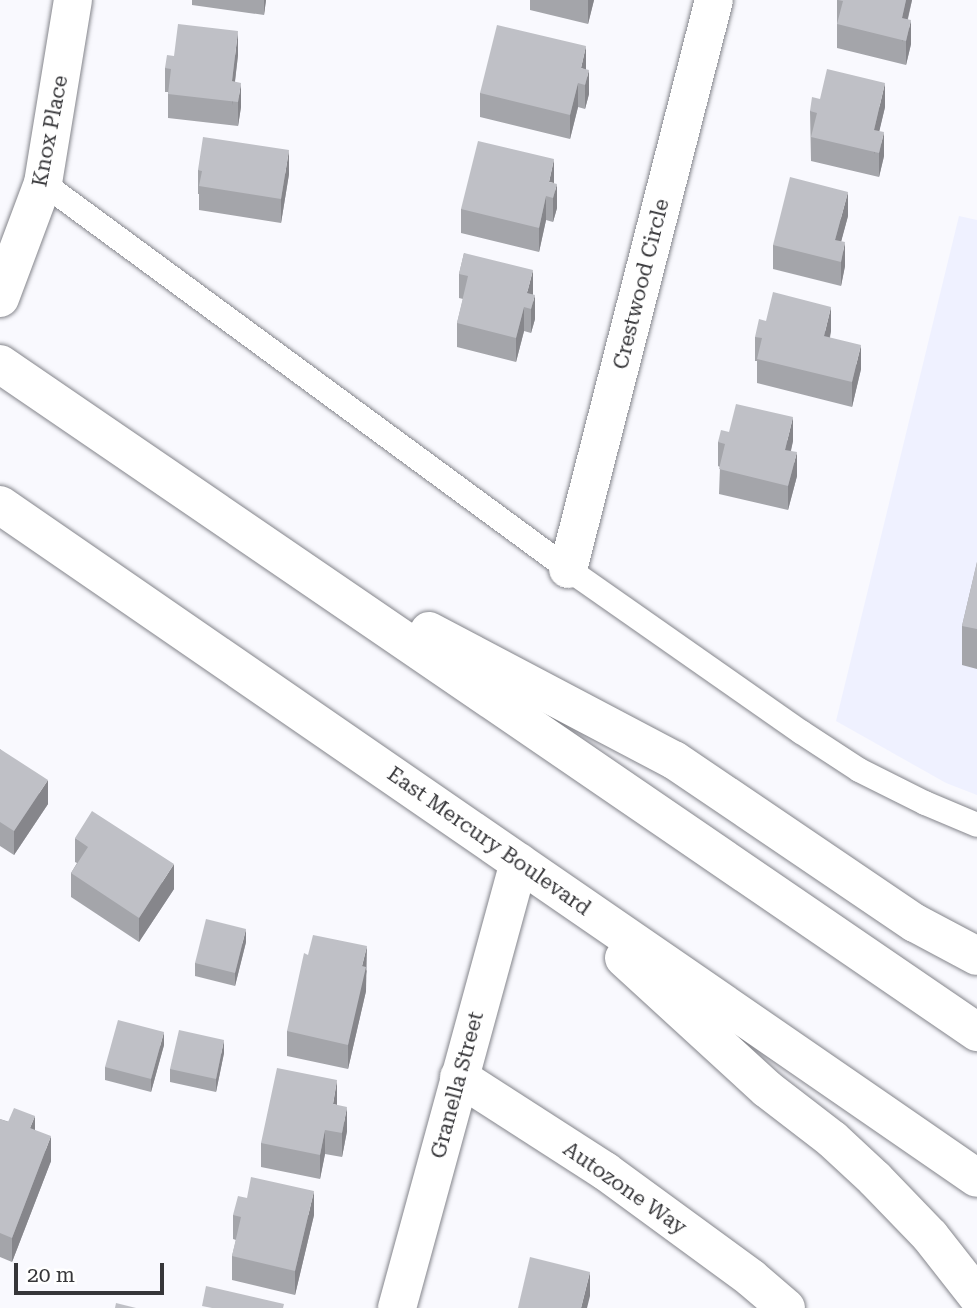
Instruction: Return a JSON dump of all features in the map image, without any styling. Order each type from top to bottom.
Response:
[{"type":"main road","name":"Knox Place","points":[[0,298],[43,183],[73,0]]},
{"type":"main road","name":"Crestwood Circle","points":[[568,569],[714,0]]},
{"type":"main road","points":[[0,363],[977,1032]]},
{"type":"main road","name":"East Mercury Boulevard","points":[[0,505],[977,1178]]},
{"type":"main road","points":[[271,549],[674,760],[915,923],[977,956]]},
{"type":"main road","points":[[519,862],[767,1089],[831,1139],[874,1179],[930,1236],[977,1296]]},
{"type":"main road","name":"Granella Street","points":[[397,1308],[519,862]]},
{"type":"main road","name":"Autozone Way","points":[[459,1077],[605,1171],[751,1278],[786,1308]]},
{"type":"lane","points":[[43,183],[568,569],[859,770],[977,825]]},
{"type":"shaded area","points":[[959,216],[977,220],[977,795],[946,783],[836,721]]},
{"type":"building","points":[[838,0],[906,0],[902,18],[911,20],[906,41],[837,24],[843,1]]},
{"type":"building","points":[[178,24],[238,31],[232,81],[241,83],[238,102],[168,94],[171,69],[165,68],[167,55],[174,56]]},
{"type":"building","points":[[497,25],[586,46],[581,68],[589,70],[585,85],[578,83],[570,115],[480,93]]},
{"type":"building","points":[[827,69],[885,83],[874,130],[884,132],[879,153],[811,137],[817,113],[810,111],[812,97],[820,99]]},
{"type":"building","points":[[203,137],[289,150],[281,199],[199,186],[202,171],[198,170]]},
{"type":"building","points":[[478,141],[554,159],[549,182],[557,184],[553,198],[546,196],[539,228],[461,209]]},
{"type":"building","points":[[790,177],[848,192],[835,240],[845,242],[841,262],[773,245]]},
{"type":"building","points":[[464,253],[533,270],[527,293],[535,295],[531,309],[524,307],[516,338],[457,323],[468,276],[459,274]]},
{"type":"building","points":[[773,292],[831,307],[824,336],[861,345],[852,382],[757,359],[762,338],[755,337],[759,319],[766,321]]},
{"type":"building","points":[[736,404],[793,417],[785,450],[797,452],[788,486],[719,469],[725,444],[718,442],[721,430],[729,432]]},
{"type":"building","points":[[977,562],[977,629],[962,626]]},
{"type":"building","points":[[0,749],[48,780],[14,831],[0,822]]},
{"type":"building","points":[[92,811],[174,864],[139,918],[71,873],[88,847],[75,838]]},
{"type":"building","points":[[206,919],[246,929],[235,973],[195,963]]},
{"type":"building","points":[[313,935],[367,946],[362,966],[366,967],[348,1045],[287,1031],[304,953],[308,955]]},
{"type":"building","points":[[118,1020],[164,1032],[151,1079],[105,1067]]},
{"type":"building","points":[[179,1030],[224,1040],[216,1079],[170,1069]]},
{"type":"building","points":[[277,1068],[337,1080],[333,1104],[347,1107],[342,1133],[325,1130],[320,1155],[261,1143]]},
{"type":"building","points":[[14,1108],[35,1116],[30,1128],[51,1136],[12,1238],[0,1233],[0,1119],[8,1122]]},
{"type":"building","points":[[251,1177],[314,1191],[295,1271],[232,1256],[241,1217],[233,1215],[238,1196],[247,1198]]},
{"type":"building","points":[[530,1257],[590,1272],[581,1308],[518,1308]]},
{"type":"building","points":[[206,1286],[284,1304],[283,1308],[202,1306]]},
{"type":"building","points":[[116,1303],[136,1308],[115,1308]]}]
